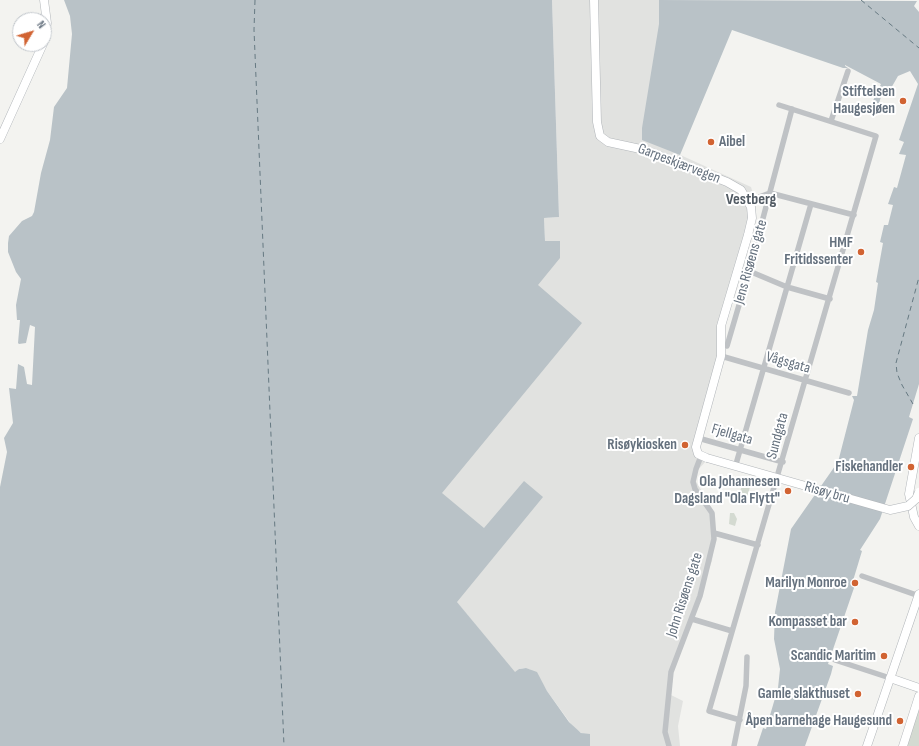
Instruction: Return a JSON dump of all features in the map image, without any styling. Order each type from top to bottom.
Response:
[{"type":"main road","points":[[44,0],[46,12]]},
{"type":"main road","name":"Garpeskjærvegen","points":[[593,2],[597,122],[600,136],[608,142],[645,150],[727,182],[740,190],[748,200]]},
{"type":"main road","points":[[0,139],[38,52]]},
{"type":"main road","points":[[704,457],[696,449],[721,356],[721,326],[750,224],[752,212],[748,200]]},
{"type":"main road","points":[[919,438],[909,494],[914,517],[919,526]]},
{"type":"main road","name":"Risøy bru","points":[[704,457],[890,510],[901,509],[908,506],[916,499],[919,492]]},
{"type":"main road","points":[[867,746],[919,595]]},
{"type":"main road","points":[[890,678],[919,688]]},
{"type":"main road","points":[[903,746],[919,696]]},
{"type":"street","points":[[779,104],[831,121],[848,70]]},
{"type":"street","name":"Jens Risøens gate","points":[[727,346],[792,108]]},
{"type":"street","name":"Sundgata","points":[[740,720],[710,711],[876,136],[831,121]]},
{"type":"street","points":[[748,200],[770,193],[854,215]]},
{"type":"street","points":[[736,464],[811,204]]},
{"type":"street","points":[[749,270],[787,286],[830,299]]},
{"type":"street","name":"Vågsgata","points":[[721,356],[849,394]]},
{"type":"street","name":"Fjellgata","points":[[698,438],[783,462]]},
{"type":"street","name":"John Risøens gate","points":[[669,746],[665,732],[671,672],[692,619],[709,560],[714,533],[712,513],[695,489],[694,482],[696,469],[704,457]]},
{"type":"street","points":[[714,533],[758,545]]},
{"type":"street","points":[[862,576],[919,595]]},
{"type":"street","points":[[692,619],[732,631]]},
{"type":"street","points":[[734,746],[746,686],[747,657]]},
{"type":"street","points":[[835,660],[890,678]]},
{"type":"shaded area","points":[[64,0],[552,0],[559,217],[544,218],[545,241],[560,241],[560,258],[538,285],[582,323],[442,493],[484,528],[524,481],[543,497],[457,602],[515,672],[519,669],[526,668],[537,672],[547,691],[569,722],[581,733],[590,734],[590,746],[0,746],[0,487],[7,452],[4,438],[13,423],[9,388],[16,389],[18,364],[24,367],[27,384],[32,385],[35,327],[30,325],[26,343],[18,343],[20,320],[17,320],[16,305],[21,279],[16,272],[8,252],[8,243],[9,236],[22,221],[32,216],[34,212],[41,173],[50,140],[54,107],[67,88],[72,34],[70,16]]},
{"type":"shaded area","points":[[552,0],[659,0],[659,24],[676,153],[751,187],[756,204],[720,343],[698,443],[700,454],[708,459],[694,474],[694,478],[714,512],[715,531],[712,561],[674,663],[671,695],[683,701],[678,726],[680,746],[590,746],[590,735],[583,734],[574,728],[547,691],[537,674],[529,669],[523,668],[519,669],[515,674],[456,601],[484,529],[441,493],[537,285],[545,242],[544,218],[559,217]]},
{"type":"shaded area","points":[[659,0],[917,1],[914,6],[919,12],[919,384],[909,417],[913,419],[880,519],[860,550],[862,551],[852,584],[855,585],[828,664],[833,666],[831,674],[805,746],[757,746],[763,728],[766,729],[778,688],[780,669],[774,639],[775,612],[791,529],[835,466],[837,466],[854,400],[852,396],[857,396],[868,330],[874,310],[878,283],[876,282],[883,243],[880,242],[884,225],[888,225],[893,205],[888,204],[894,187],[897,188],[906,155],[899,154],[904,142],[899,140],[918,84],[910,71],[898,76],[890,90],[881,97],[876,112],[874,112],[872,111],[873,106],[871,105],[881,84],[845,65],[848,68],[843,68],[732,30],[680,155],[642,140],[642,128],[659,24]]},
{"type":"shaded area","points":[[742,485],[750,487],[746,501],[738,499]]},
{"type":"shaded area","points":[[730,513],[734,513],[737,519],[735,526],[729,524]]},
{"type":"shaded area","points":[[919,707],[919,746],[907,746]]},
{"type":"ferry route","points":[[255,0],[254,30],[284,746]]},
{"type":"ferry route","points":[[861,0],[919,48]]},
{"type":"ferry route","points":[[913,404],[897,373],[896,363],[919,277]]},
{"type":"place","name":"Stiftelsen Haugesjøen","points":[[903,101]]},
{"type":"place","name":"Aibel","points":[[711,142]]},
{"type":"place","name":"HMF Fritidssenter","points":[[861,252]]},
{"type":"place","name":"Risøykiosken","points":[[685,445]]},
{"type":"place","name":"Fiskehandler","points":[[911,467]]},
{"type":"place","name":"Ola Johannesen Dagsland \"Ola Flytt\"","points":[[788,491]]},
{"type":"place","name":"Marilyn Monroe","points":[[855,583]]},
{"type":"place","name":"Kompasset bar","points":[[855,622]]},
{"type":"place","name":"Scandic Maritim","points":[[884,656]]},
{"type":"place","name":"Gamle slakthuset","points":[[858,694]]},
{"type":"place","name":"Åpen barnehage Haugesund","points":[[900,721]]},
{"type":"district","name":"Vestberg","points":[[751,200]]}]
